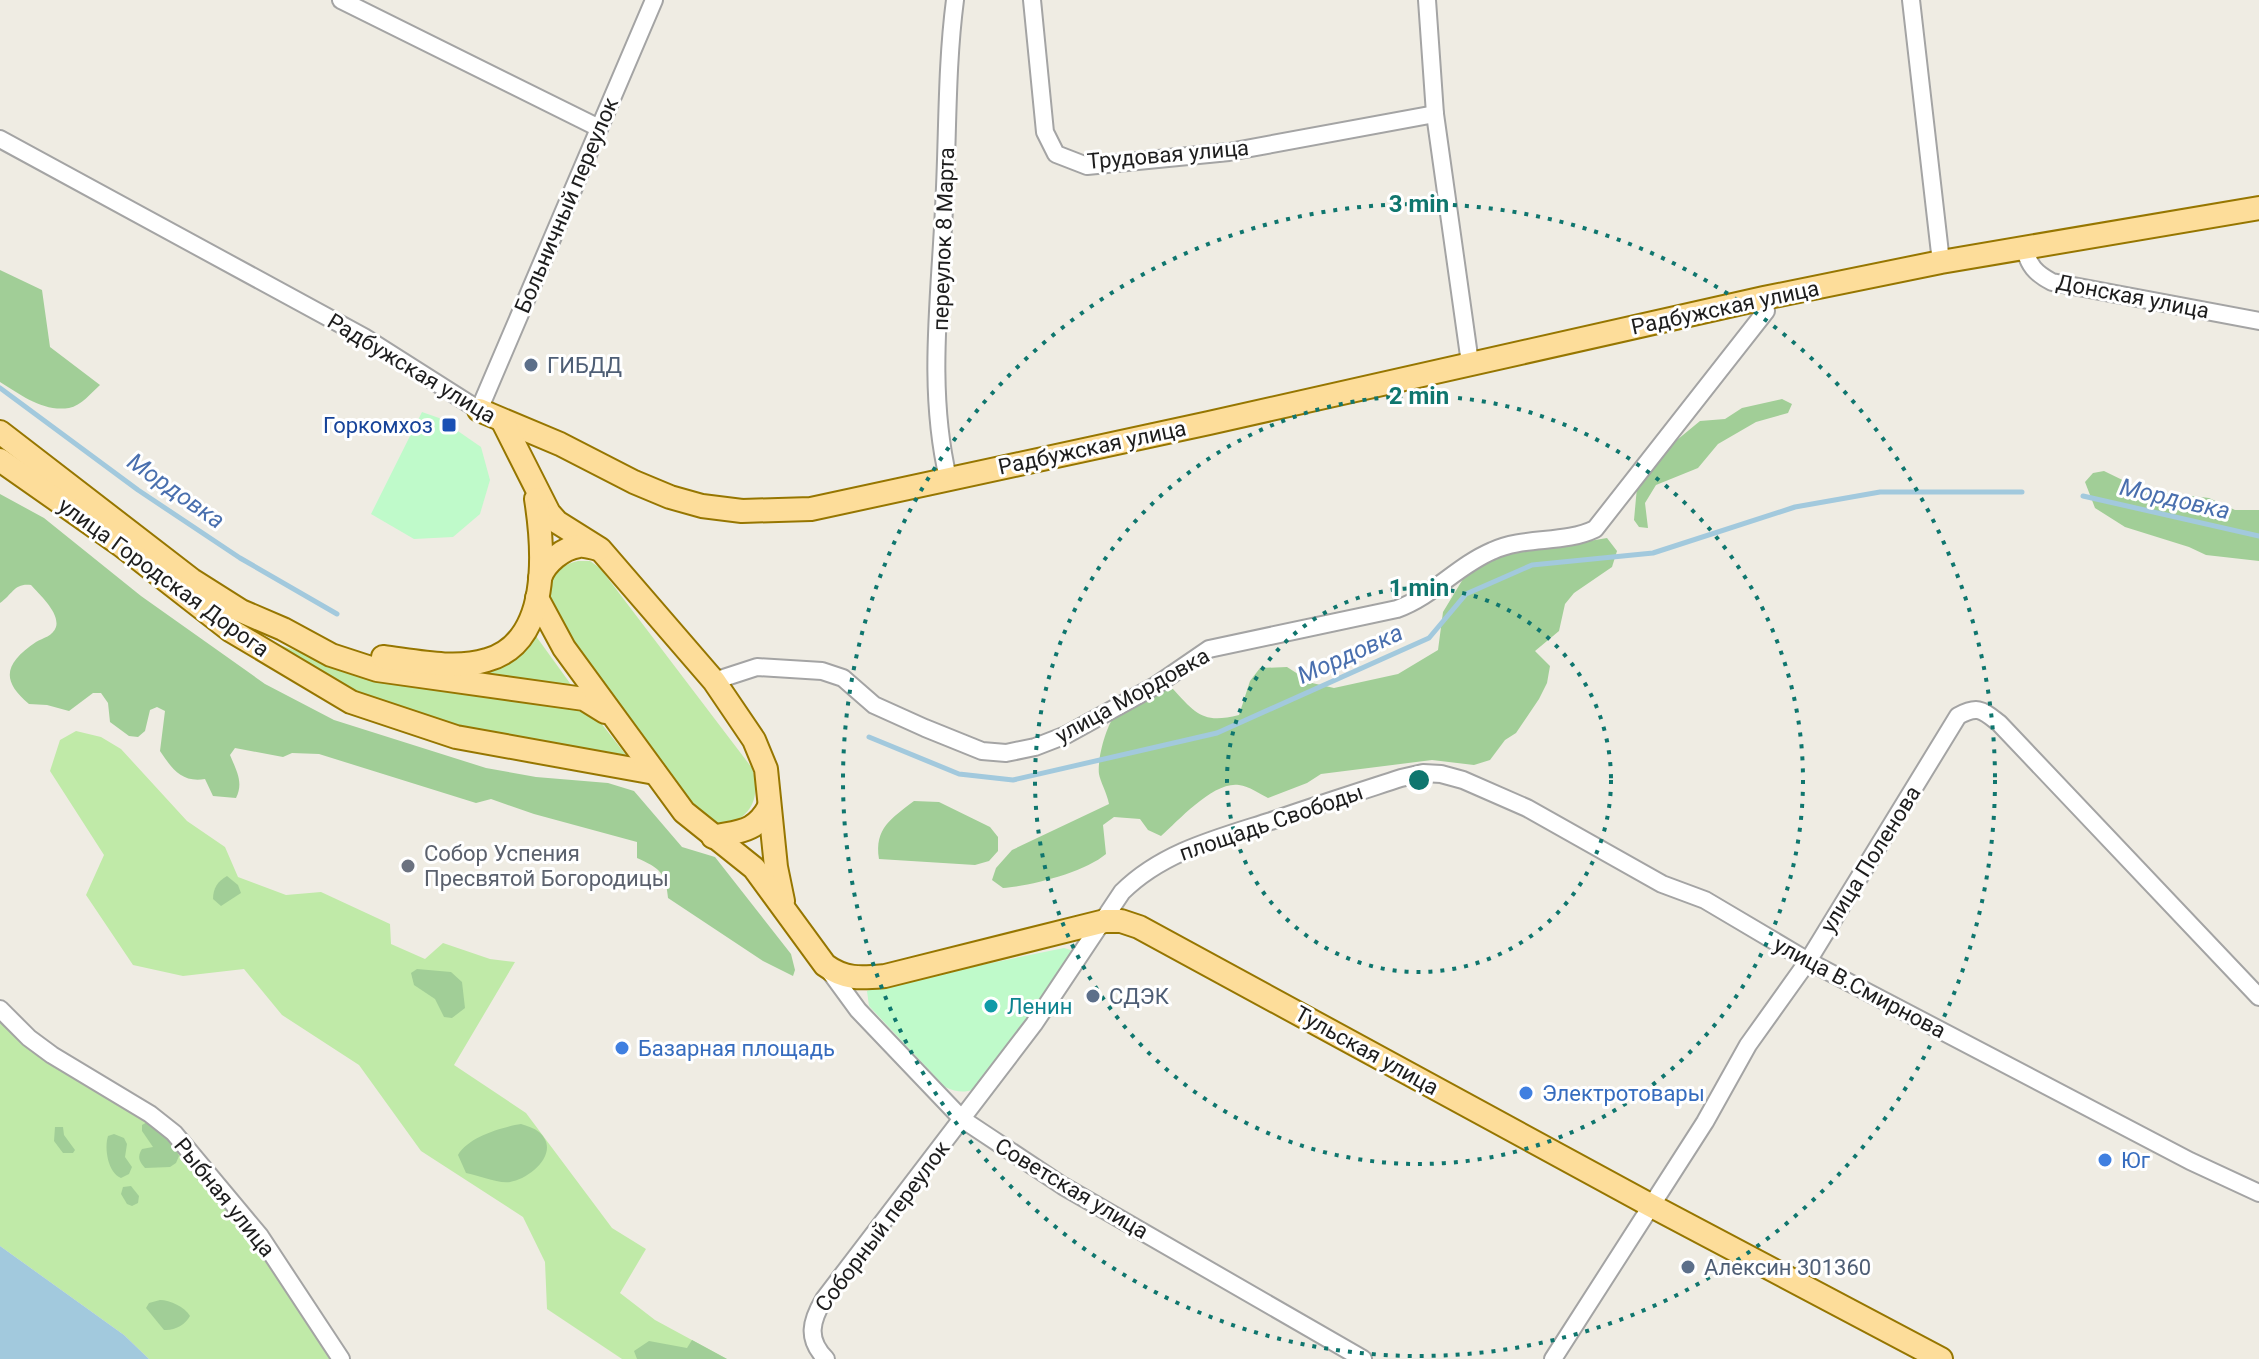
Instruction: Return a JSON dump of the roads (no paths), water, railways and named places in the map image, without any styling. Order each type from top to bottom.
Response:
[{"type":"main road","name":"Радбужская улица","points":[[479,410],[560,444],[670,497],[702,506],[742,511],[811,509],[1764,298],[1941,262],[2259,208]]},
{"type":"main road","name":"улица Городская Дорога","points":[[503,422],[549,513],[557,522],[600,549],[714,681],[754,740],[766,769],[769,807]]},
{"type":"main road","name":"улица Городская Дорога","points":[[0,432],[192,580],[241,611],[331,655],[377,670],[584,699],[613,717]]},
{"type":"main road","name":"улица Городская Дорога","points":[[0,460],[121,545],[230,630],[351,702],[456,737],[655,773]]},
{"type":"main road","name":"улица Городская Дорога","points":[[283,629],[372,656],[457,663],[486,661],[507,652],[529,624],[541,574],[542,539],[534,482]]},
{"type":"main road","points":[[541,574],[548,562],[569,550],[580,546],[600,549]]},
{"type":"main road","name":"улица Городская Дорога","points":[[537,598],[564,648],[613,717],[684,812],[713,837]]},
{"type":"main road","points":[[713,837],[752,828],[762,821],[769,807]]},
{"type":"main road","points":[[769,807],[785,910]]},
{"type":"main road","points":[[713,837],[754,868],[825,965]]},
{"type":"main road","name":"Тульская улица","points":[[825,965],[838,975],[856,978],[885,976],[1105,921],[1121,921],[1170,942],[1650,1205],[1941,1359]]},
{"type":"street","points":[[341,0],[599,128]]},
{"type":"street","name":"Больничный переулок","points":[[479,410],[654,0]]},
{"type":"street","name":"переулок 8 Марта","points":[[948,478],[939,434],[937,370],[949,49],[955,0]]},
{"type":"street","name":"Трудовая улица","points":[[1032,0],[1045,132],[1056,154],[1087,166],[1229,152],[1435,114]]},
{"type":"street","points":[[1427,0],[1435,114],[1470,363]]},
{"type":"street","points":[[1911,0],[1941,262]]},
{"type":"street","name":"Радбужская улица","points":[[0,139],[364,337],[479,410]]},
{"type":"street","name":"Донская улица","points":[[2024,247],[2028,263],[2037,274],[2052,282],[2259,321]]},
{"type":"street","name":"улица Мордовка","points":[[714,681],[757,667],[822,671],[843,678],[874,705],[982,751],[1006,753],[1035,747],[1066,735],[1155,686],[1209,649],[1397,609],[1414,603],[1466,564],[1495,549],[1582,535],[1595,529],[1766,311],[1764,298]]},
{"type":"street","name":"улица Поленова","points":[[1553,1359],[1705,1122],[1748,1045],[1808,961],[1958,716],[1970,710],[1982,710],[1999,723],[2259,997]]},
{"type":"street","name":"площадь Свободы","points":[[962,1119],[1034,1024],[1122,892],[1140,875],[1171,856],[1401,778],[1423,773],[1463,780]]},
{"type":"street","name":"улица В.Смирнова","points":[[1463,780],[1527,808],[1662,884],[1705,900],[1808,961],[2190,1161],[2259,1193]]},
{"type":"street","name":"Советская улица","points":[[825,965],[858,1010],[962,1119],[1063,1186],[1363,1359]]},
{"type":"street","name":"Рыбная улица","points":[[0,1009],[29,1038],[52,1055],[150,1114],[174,1133],[260,1236],[341,1359]]},
{"type":"street","name":"Соборный переулок","points":[[826,1359],[818,1352],[812,1337],[812,1319],[962,1119]]},
{"type":"water","points":[[0,1246],[124,1335],[149,1359],[0,1359]]},
{"type":"waterway","name":"Мордовка","points":[[0,388],[138,490],[240,558],[337,614]]},
{"type":"waterway","name":"Мордовка","points":[[869,737],[959,774],[1013,780],[1217,733],[1429,638],[1466,594],[1532,565],[1653,553],[1795,507],[1880,492],[2022,492]]},
{"type":"waterway","name":"Мордовка","points":[[2083,496],[2259,536]]},
{"type":"place","name":"ГИБДД","points":[[531,365]]},
{"type":"place","name":"Горкомхоз","points":[[449,425]]},
{"type":"place","name":"Собор Успения Пресвятой Богородицы","points":[[408,866]]},
{"type":"place","name":"СДЭК","points":[[1093,996]]},
{"type":"place","name":"Ленин","points":[[991,1006]]},
{"type":"place","name":"Базарная площадь","points":[[622,1048]]},
{"type":"place","name":"Электротовары","points":[[1526,1093]]},
{"type":"place","name":"Юг","points":[[2105,1160]]},
{"type":"place","name":"Алексин 301360","points":[[1688,1267]]}]
